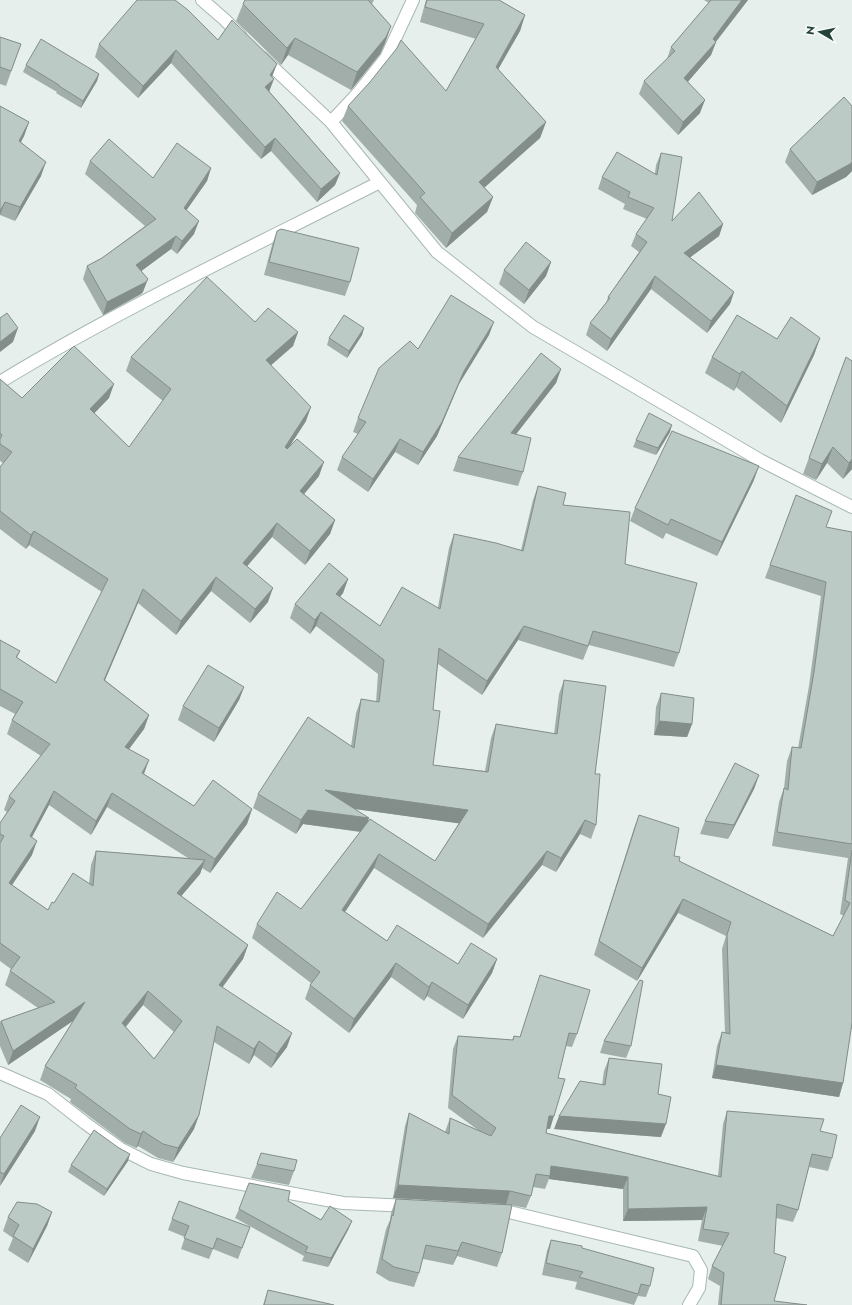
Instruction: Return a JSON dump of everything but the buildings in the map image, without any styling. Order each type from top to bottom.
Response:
[{"type":"street","points":[[202,0],[246,41]]},
{"type":"street","points":[[331,122],[359,92],[386,58],[413,0]]},
{"type":"street","points":[[257,52],[331,122],[437,252],[533,327],[760,460],[852,507]]},
{"type":"street","points":[[0,382],[160,294],[380,182]]},
{"type":"street","points":[[0,1073],[48,1094],[121,1149],[151,1164],[183,1173],[343,1203],[420,1207]]},
{"type":"street","points":[[482,1210],[505,1211],[693,1256],[701,1270],[699,1288],[689,1305]]}]
